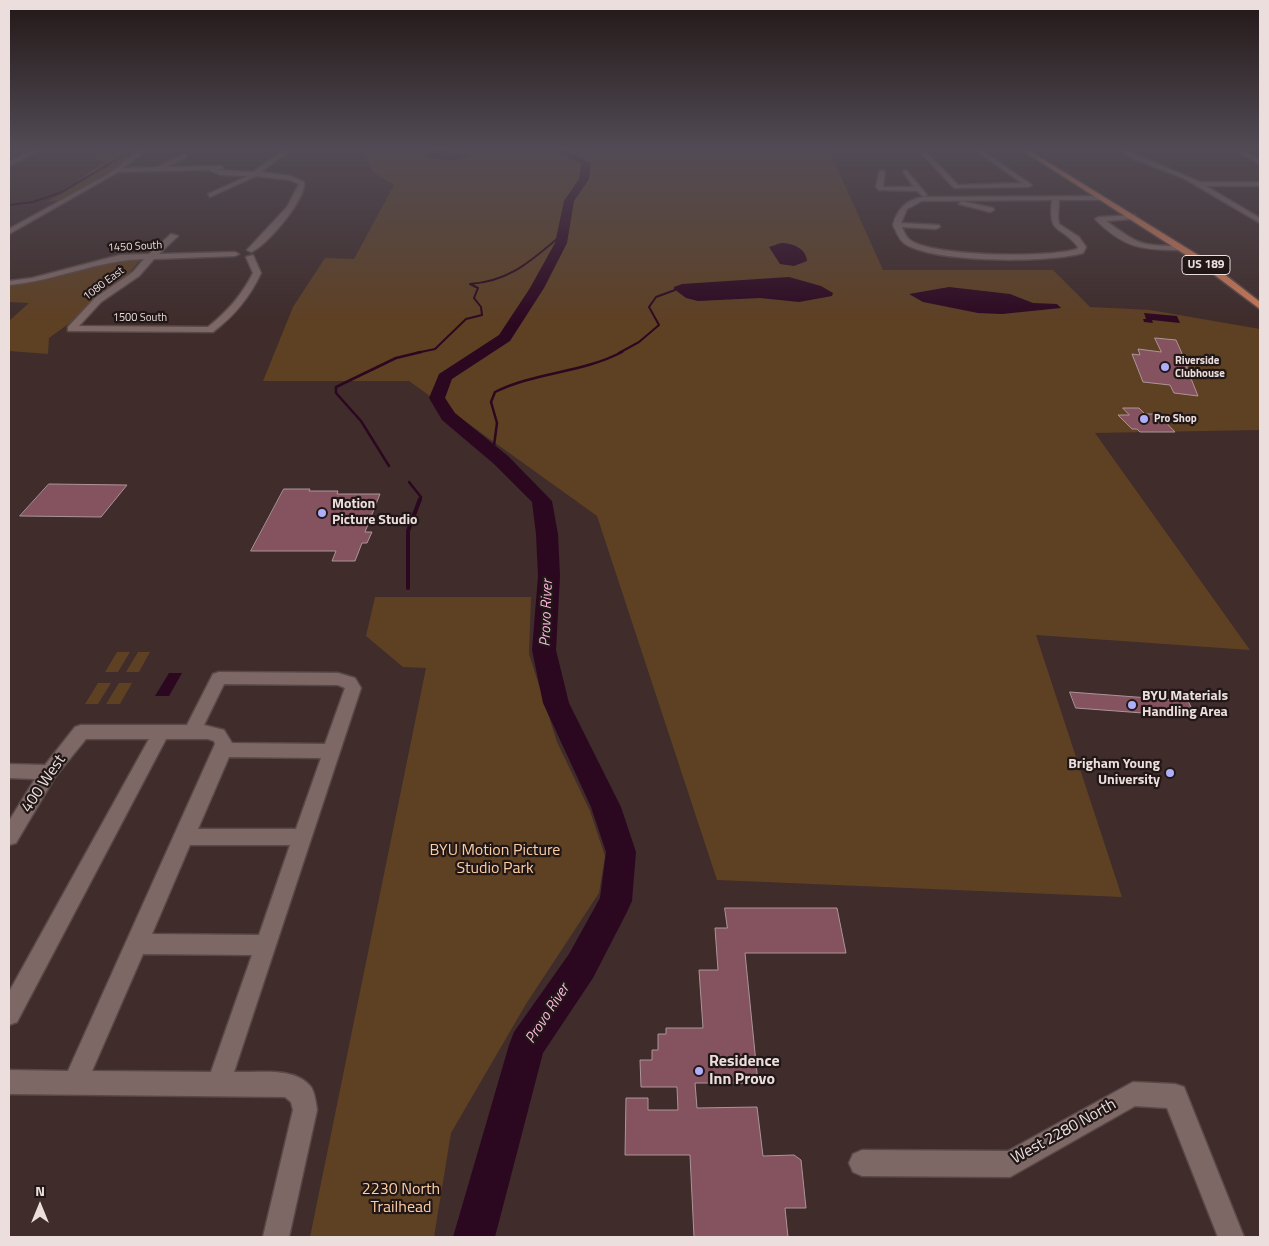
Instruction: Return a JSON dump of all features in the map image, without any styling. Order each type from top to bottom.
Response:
[{"type":"highway","name":"US 189","points":[[1118,208],[1213,270],[1260,306]]},
{"type":"street","points":[[9,232],[52,208]]},
{"type":"street","points":[[250,254],[275,226],[287,208]]},
{"type":"street","points":[[896,225],[904,208]]},
{"type":"street","points":[[978,208],[990,210]]},
{"type":"street","points":[[896,225],[909,243],[930,250],[952,254],[1056,256],[1080,251],[1082,247],[1076,239],[1056,225],[1055,208]]},
{"type":"street","points":[[1235,208],[1260,221]]},
{"type":"street","points":[[1132,217],[1099,219],[1135,245],[1150,248],[1180,248]]},
{"type":"street","points":[[9,221],[27,222]]},
{"type":"street","points":[[896,225],[936,227]]},
{"type":"street","name":"1080 East","points":[[71,329],[98,300],[136,274],[174,236]]},
{"type":"street","name":"1450 South","points":[[9,283],[32,280],[120,257],[152,258],[250,254]]},
{"type":"street","name":"1500 South","points":[[71,329],[210,330],[222,321],[253,282],[257,272],[250,254]]},
{"type":"street","points":[[192,732],[219,678],[344,680],[349,682],[353,688],[219,1083]]},
{"type":"street","name":"400 West","points":[[9,837],[49,772],[81,732],[161,732]]},
{"type":"street","points":[[9,1014],[161,732],[208,732],[219,735],[224,743],[223,750],[75,1082]]},
{"type":"street","points":[[223,750],[331,751]]},
{"type":"street","points":[[9,771],[49,772]]},
{"type":"street","points":[[184,837],[301,838]]},
{"type":"street","points":[[136,944],[265,945]]},
{"type":"street","points":[[9,1082],[219,1083],[289,1085],[296,1089],[304,1102],[304,1119],[276,1237]]},
{"type":"street","name":"West 2280 North","points":[[862,1163],[1010,1164],[1133,1094],[1175,1096],[1230,1237]]},
{"type":"green space","points":[[381,208],[855,208],[883,270],[1053,270],[1090,307],[1150,310],[1260,329],[1260,430],[1095,433],[1250,650],[1036,635],[1122,897],[717,880],[597,516],[409,381],[263,381],[293,307],[325,258],[354,259]]},
{"type":"green space","points":[[140,260],[126,277],[90,302],[74,320],[49,338],[48,354],[9,351],[9,321],[29,303],[9,302],[9,284],[101,262]]},
{"type":"green space","name":"BYU Motion Picture Studio Park","points":[[375,597],[531,597],[529,654],[557,742],[590,811],[605,856],[599,893],[526,1004],[451,1133],[434,1237],[310,1237],[426,668],[403,667],[366,636]]},
{"type":"green space","points":[[117,652],[130,652],[118,672],[105,672]]},
{"type":"green space","points":[[138,652],[150,652],[139,672],[126,672]]},
{"type":"green space","points":[[98,683],[111,683],[98,704],[85,704]]},
{"type":"green space","points":[[119,683],[132,683],[120,704],[106,704]]},
{"type":"shaded area","points":[[781,243],[798,247],[806,256],[807,261],[794,266],[780,264],[769,247]]},
{"type":"shaded area","points":[[789,277],[821,286],[833,293],[832,296],[799,302],[760,298],[698,301],[686,298],[674,289],[674,287],[682,284]]},
{"type":"shaded area","points":[[949,287],[1010,294],[1033,303],[1057,304],[1061,308],[1002,314],[978,313],[923,302],[909,294]]},
{"type":"shaded area","points":[[1144,313],[1177,316],[1180,323],[1152,320],[1153,323],[1144,322],[1143,319],[1146,319]]},
{"type":"shaded area","points":[[169,673],[182,673],[169,696],[155,696]]},
{"type":"building","name":"Riverside Clubhouse","points":[[1155,338],[1176,340],[1198,396],[1174,393],[1170,385],[1143,382],[1132,354],[1140,355],[1138,349],[1161,352]]},
{"type":"building","name":"Pro Shop","points":[[1123,408],[1139,408],[1145,414],[1158,414],[1175,432],[1140,432],[1137,429],[1132,429],[1118,415],[1129,415]]},
{"type":"building","points":[[49,484],[127,485],[101,517],[20,516]]},
{"type":"building","name":"Motion Picture Studio","points":[[284,489],[338,491],[337,494],[380,494],[365,532],[372,532],[367,543],[362,543],[355,561],[332,561],[336,551],[251,551]]},
{"type":"building","name":"BYU Materials Handling Area","points":[[1070,692],[1188,701],[1196,717],[1076,708]]},
{"type":"building","name":"Residence Inn Provo","points":[[725,908],[837,908],[846,953],[745,953],[758,1083],[695,1083],[697,1108],[757,1107],[763,1156],[794,1155],[801,1160],[806,1208],[785,1208],[788,1237],[694,1237],[690,1155],[625,1155],[626,1098],[648,1098],[648,1110],[678,1110],[677,1087],[641,1087],[640,1060],[652,1060],[652,1050],[658,1050],[658,1034],[666,1034],[666,1028],[703,1028],[699,970],[718,970],[715,928],[727,928]]},
{"type":"waterway","name":"Provo River","points":[[474,1237],[527,1045],[581,966],[616,901],[621,852],[606,807],[556,703],[544,650],[549,576],[547,534],[542,501],[501,460],[448,416],[437,398],[445,377],[505,338],[537,288],[561,243],[568,208]]},
{"type":"waterway","points":[[416,353],[435,349],[466,319],[482,315],[481,307],[474,298],[478,288],[470,284],[485,282],[510,273],[531,260],[563,234]]},
{"type":"waterway","points":[[619,353],[639,342],[659,325],[649,307],[656,297],[675,290]]},
{"type":"waterway","points":[[389,466],[361,421],[336,393],[336,387],[396,358],[421,352]]},
{"type":"waterway","points":[[493,453],[497,423],[491,402],[495,392],[510,385],[591,364],[622,352]]},
{"type":"waterway","points":[[409,482],[421,497],[420,501]]},
{"type":"waterway","points":[[408,588],[408,531],[420,499]]},
{"type":"place","name":"Riverside Clubhouse","points":[[1165,367]]},
{"type":"place","name":"Pro Shop","points":[[1144,419]]},
{"type":"place","name":"Motion Picture Studio","points":[[322,513]]},
{"type":"place","name":"BYU Materials Handling Area","points":[[1132,705]]},
{"type":"place","name":"Brigham Young University","points":[[1170,773]]},
{"type":"place","name":"Residence Inn Provo","points":[[699,1071]]},
{"type":"park label","name":"2230 North Trailhead","points":[[401,1199]]}]
